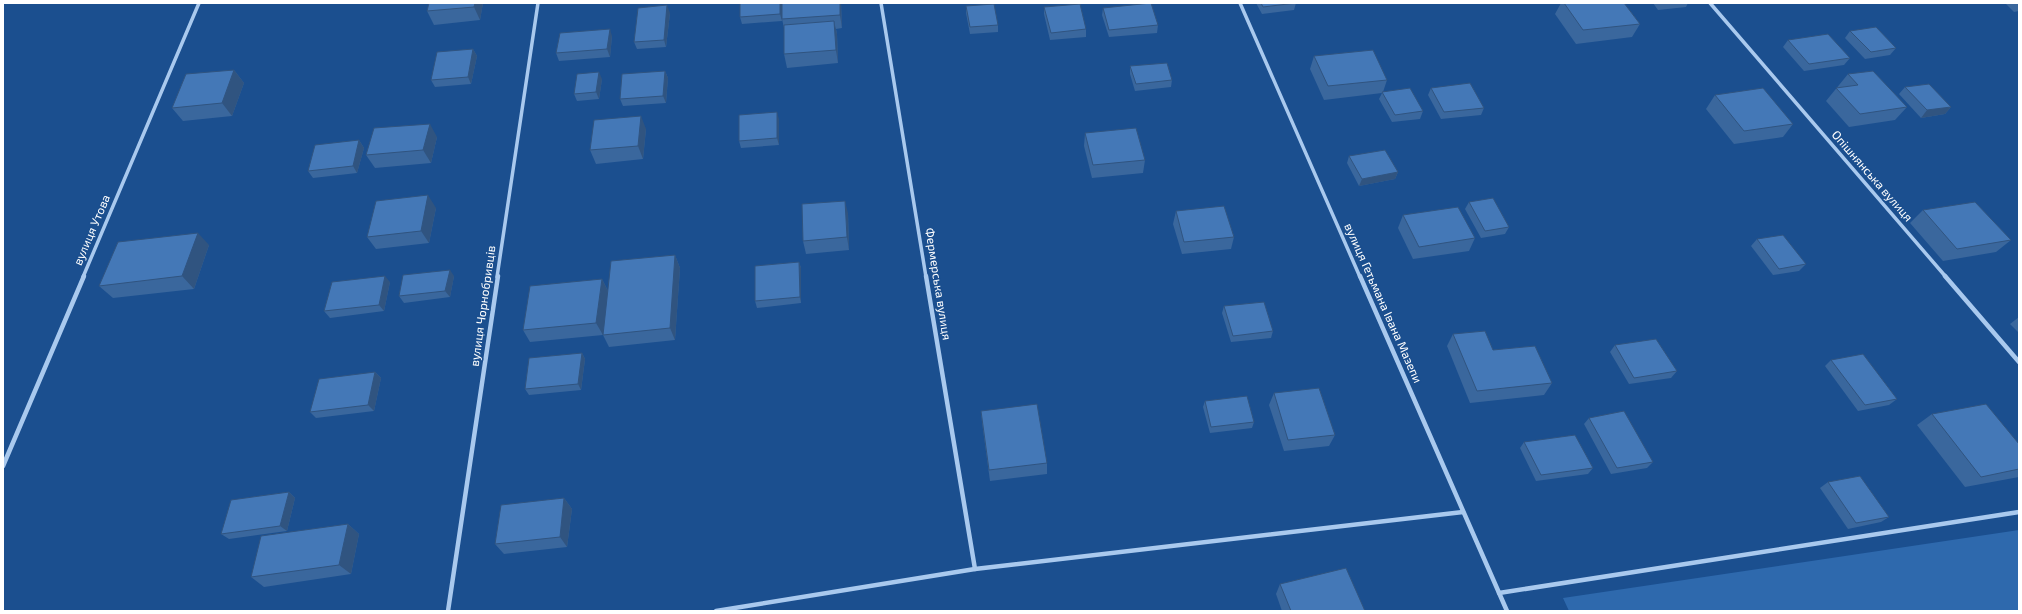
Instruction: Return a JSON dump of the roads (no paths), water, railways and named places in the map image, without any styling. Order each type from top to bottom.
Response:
[{"type":"street","name":"вулиця Утова","points":[[3,466],[199,3]]},
{"type":"street","name":"вулиця Чорнобривців","points":[[448,611],[538,3]]},
{"type":"street","name":"Фермерська вулиця","points":[[881,3],[976,569]]},
{"type":"street","name":"вулиця Гетьмана Івана Мазепи","points":[[1240,3],[1507,611]]},
{"type":"street","name":"Опішнянська вулиця","points":[[1710,3],[2019,362]]},
{"type":"street","points":[[716,611],[976,569],[1464,512]]},
{"type":"street","points":[[1499,593],[2019,512]]}]
